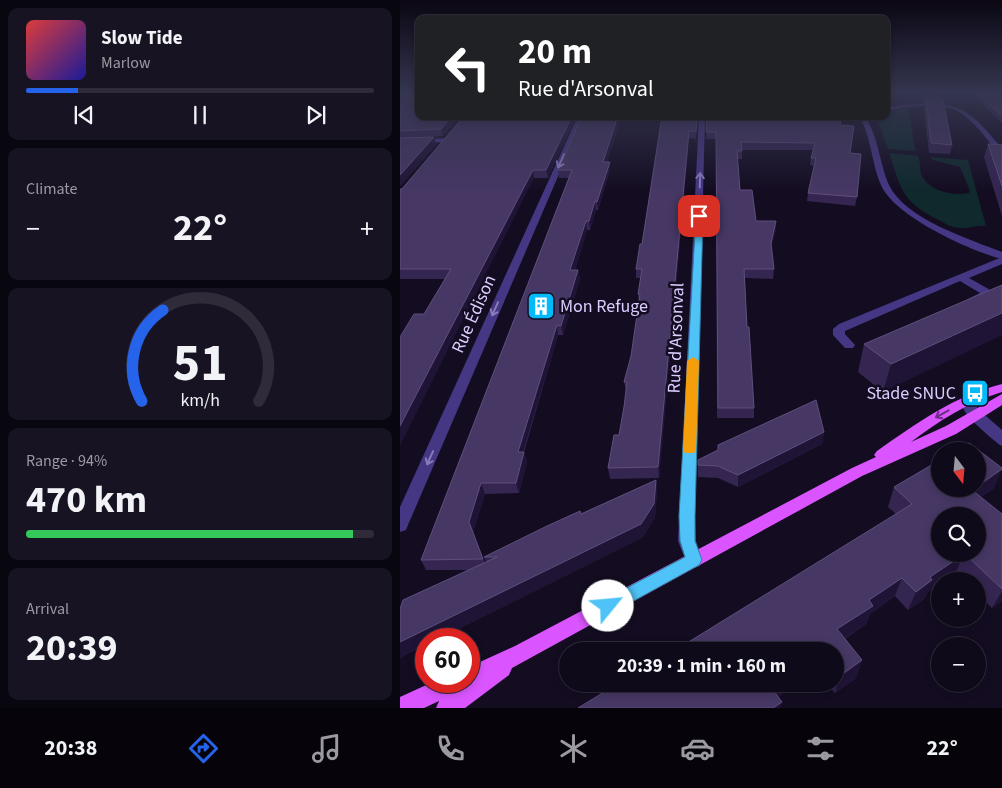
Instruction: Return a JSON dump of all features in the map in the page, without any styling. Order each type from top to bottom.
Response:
[{"type":"main road","points":[[857,472],[935,418],[984,392],[1002,388]]},
{"type":"main road","points":[[480,672],[522,653],[857,472],[951,430],[1002,399]]},
{"type":"main road","points":[[447,708],[522,653]]},
{"type":"main road","points":[[400,708],[433,693]]},
{"type":"street","name":"Rue Édison","points":[[400,525],[577,125]]},
{"type":"street","name":"Rue d'Arsonval","points":[[694,560],[687,541],[687,516],[702,125]]},
{"type":"street","points":[[867,125],[884,182],[892,198],[924,221],[1002,256]]},
{"type":"street","points":[[976,125],[1000,150]]},
{"type":"street","points":[[400,142],[446,141]]},
{"type":"street","points":[[849,345],[839,335],[839,329],[1002,260]]},
{"type":"street","points":[[961,304],[988,292],[962,278]]},
{"type":"street","points":[[966,401],[968,407],[976,416],[998,433],[1002,441]]},
{"type":"green space","points":[[879,125],[911,125],[915,151],[888,149]]},
{"type":"green space","points":[[889,153],[918,156],[921,174],[931,186],[943,192],[956,194],[969,193],[970,191],[960,167],[933,160],[930,157],[968,160],[986,226],[953,227],[916,206],[900,185]]},
{"type":"building","points":[[400,125],[444,125],[441,129],[400,131]]},
{"type":"building","points":[[456,125],[568,125],[546,170],[533,170],[400,426],[400,337],[414,314],[424,314],[451,269],[400,269],[400,189],[402,189]]},
{"type":"building","points":[[578,125],[615,125],[603,162],[610,162],[597,202],[595,201],[589,221],[586,221],[570,270],[578,270],[561,326],[557,325],[518,452],[524,452],[516,483],[481,483],[469,522],[483,559],[421,560],[572,170],[558,170]]},
{"type":"building","points":[[661,125],[696,125],[696,131],[689,131],[658,467],[608,468],[614,435],[619,435],[624,407],[627,382],[624,382],[631,356],[640,294],[638,294],[642,269],[636,269],[640,244],[642,244]]},
{"type":"building","points":[[706,125],[854,126],[850,153],[861,154],[857,197],[808,193],[816,158],[811,158],[815,143],[741,142],[742,151],[737,151],[740,190],[752,190],[756,221],[776,221],[771,243],[774,269],[744,269],[754,408],[718,408],[716,132],[706,132]]},
{"type":"building","points":[[929,125],[948,125],[952,145],[931,143]]},
{"type":"building","points":[[434,137],[400,175],[400,138]]},
{"type":"building","points":[[988,144],[1002,145],[1002,186]]},
{"type":"building","points":[[1002,285],[1002,313],[891,364],[864,344]]},
{"type":"building","points":[[816,400],[824,432],[738,475],[718,466],[698,465],[698,460],[718,450],[718,445]]},
{"type":"building","points":[[986,456],[1002,468],[986,480]]},
{"type":"building","points":[[931,465],[931,498],[982,498],[1002,514],[1002,589],[973,562],[986,562],[986,507],[931,507],[931,562],[952,562],[937,572],[931,572],[931,581],[916,592],[902,578],[869,600],[873,606],[837,629],[862,660],[844,673],[844,642],[689,642],[912,504],[894,487]]},
{"type":"building","points":[[656,480],[654,504],[641,524],[429,628],[415,628],[415,635],[400,642],[400,609],[403,600],[497,557],[484,557],[547,526],[580,511],[581,514]]},
{"type":"building","points":[[604,692],[775,692],[782,702],[773,708],[578,708]]},
{"type":"slow traffic","points":[[690,450],[693,361]]},
{"type":"place","name":"Mon Refuge","points":[[541,306]]},
{"type":"place","name":"Stade SNUC","points":[[975,393]]},
{"type":"route","points":[[608,606],[694,560],[687,541],[687,516],[699,216]]}]
